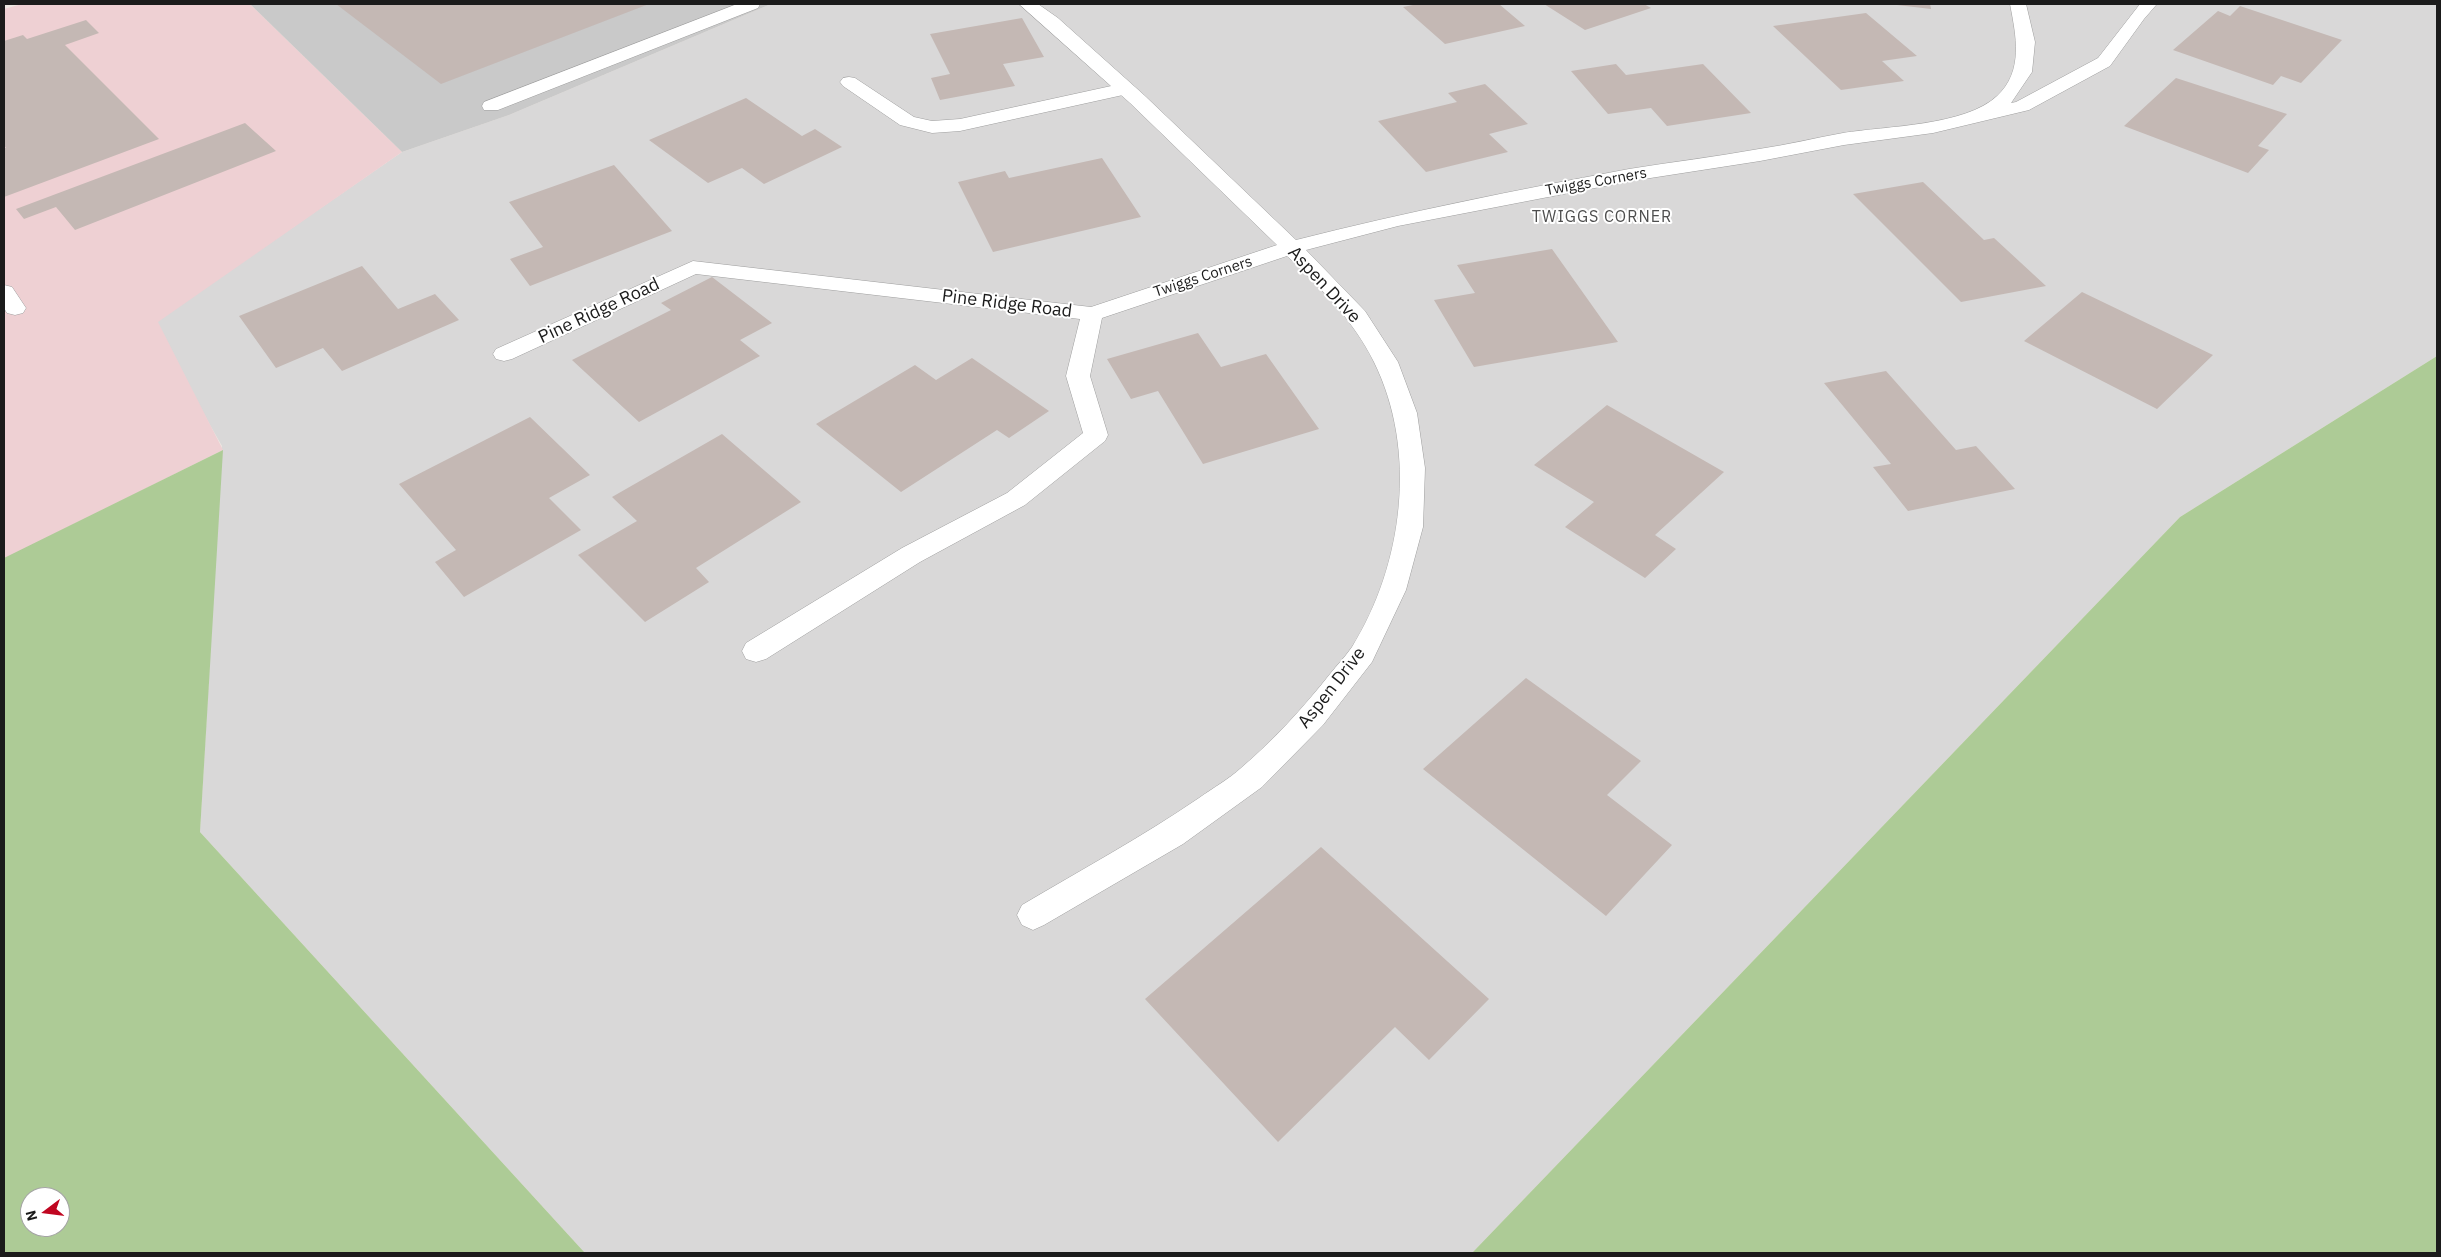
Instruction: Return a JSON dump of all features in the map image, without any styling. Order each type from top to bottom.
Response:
[{"type":"street","points":[[491,106],[752,4]]},
{"type":"street","name":"Aspen Drive","points":[[1027,4],[1052,22],[1125,88],[1289,248],[1321,276],[1357,316],[1386,362],[1405,413],[1413,468],[1410,527],[1393,590],[1356,662],[1313,717],[1251,778],[1172,834],[1033,915]]},
{"type":"street","name":"Twiggs Corners","points":[[1092,314],[1289,248],[1397,220],[1512,197],[1844,139],[1933,127],[1980,115],[2004,100],[2024,72],[2026,42],[2018,4]]},
{"type":"street","points":[[1980,115],[2022,106],[2104,62],[2138,15],[2149,4]]},
{"type":"street","points":[[849,82],[907,121],[932,127],[960,125],[1045,108],[1125,88]]},
{"type":"street","name":"Pine Ridge Road","points":[[504,354],[693,267],[1092,314],[1078,376],[1096,435],[1016,499],[911,555],[756,651]]},
{"type":"shaded area","points":[[22,4],[250,4],[402,152],[158,322],[223,450],[4,559],[4,9]]},
{"type":"shaded area","points":[[250,4],[771,4],[509,115],[402,152]]},
{"type":"shaded area","points":[[771,4],[2437,4],[2437,356],[2180,517],[1472,1253],[585,1253],[200,832],[222,446],[152,324],[402,152],[509,115]]},
{"type":"green space","points":[[2437,356],[2437,1253],[1472,1253],[2180,517]]},
{"type":"green space","points":[[223,450],[200,832],[585,1253],[4,1253],[4,558]]},
{"type":"building","points":[[336,4],[649,4],[441,84]]},
{"type":"building","points":[[1418,4],[1499,4],[1525,26],[1445,44],[1403,7]]},
{"type":"building","points":[[1544,4],[1644,4],[1651,8],[1585,30]]},
{"type":"building","points":[[1930,4],[1931,9],[1897,5]]},
{"type":"building","points":[[2240,6],[2342,40],[2301,83],[2281,76],[2273,85],[2173,50],[2218,11],[2230,16]]},
{"type":"building","points":[[1866,13],[1917,56],[1882,61],[1904,81],[1841,90],[1773,26]]},
{"type":"building","points":[[1022,18],[1044,57],[1003,64],[1015,86],[940,100],[931,78],[950,74],[930,34]]},
{"type":"building","points":[[86,20],[99,33],[65,45],[159,139],[4,197],[4,148],[6,148],[4,145],[4,41],[23,35],[27,39]]},
{"type":"building","points":[[1616,64],[1626,75],[1703,64],[1751,113],[1667,126],[1651,108],[1608,114],[1571,71]]},
{"type":"building","points":[[2176,78],[2287,114],[2258,146],[2269,150],[2248,173],[2124,126]]},
{"type":"building","points":[[1485,84],[1528,124],[1489,134],[1508,152],[1426,172],[1378,121],[1457,102],[1448,93]]},
{"type":"building","points":[[746,98],[802,136],[815,129],[842,147],[764,184],[742,168],[708,183],[649,140]]},
{"type":"building","points":[[245,123],[276,151],[75,230],[56,207],[24,219],[16,209]]},
{"type":"building","points":[[1102,158],[1141,217],[993,252],[958,182],[1005,171],[1009,178]]},
{"type":"building","points":[[614,165],[672,231],[530,286],[510,259],[543,247],[509,202]]},
{"type":"building","points":[[1923,182],[1984,240],[1994,238],[2046,286],[1961,302],[1853,194]]},
{"type":"building","points":[[1552,249],[1618,342],[1474,367],[1434,300],[1475,293],[1457,265]]},
{"type":"building","points":[[362,266],[398,309],[435,294],[459,320],[342,371],[323,348],[276,368],[239,316]]},
{"type":"building","points":[[712,277],[772,323],[740,340],[760,356],[639,422],[572,360],[671,310],[661,303]]},
{"type":"building","points":[[2082,292],[2213,355],[2157,409],[2024,341]]},
{"type":"building","points":[[1198,333],[1221,367],[1266,354],[1319,429],[1203,464],[1158,391],[1131,399],[1107,359]]},
{"type":"building","points":[[972,358],[1049,411],[1009,438],[997,430],[901,492],[816,424],[915,365],[936,380]]},
{"type":"building","points":[[1886,371],[1956,450],[1976,446],[2015,489],[1908,511],[1873,467],[1891,464],[1824,383]]},
{"type":"building","points":[[1607,405],[1724,472],[1655,535],[1676,549],[1645,578],[1565,527],[1594,502],[1534,465]]},
{"type":"building","points":[[530,417],[590,475],[549,498],[581,530],[464,597],[435,562],[456,550],[399,484]]},
{"type":"building","points":[[722,434],[801,502],[696,568],[709,582],[645,622],[578,555],[637,521],[612,497]]},
{"type":"building","points":[[1526,678],[1641,761],[1607,795],[1672,845],[1606,916],[1423,769]]},
{"type":"building","points":[[1321,847],[1489,999],[1429,1060],[1395,1027],[1278,1142],[1145,999]]},
{"type":"district","name":"TWIGGS CORNER","points":[[1602,217]]}]
